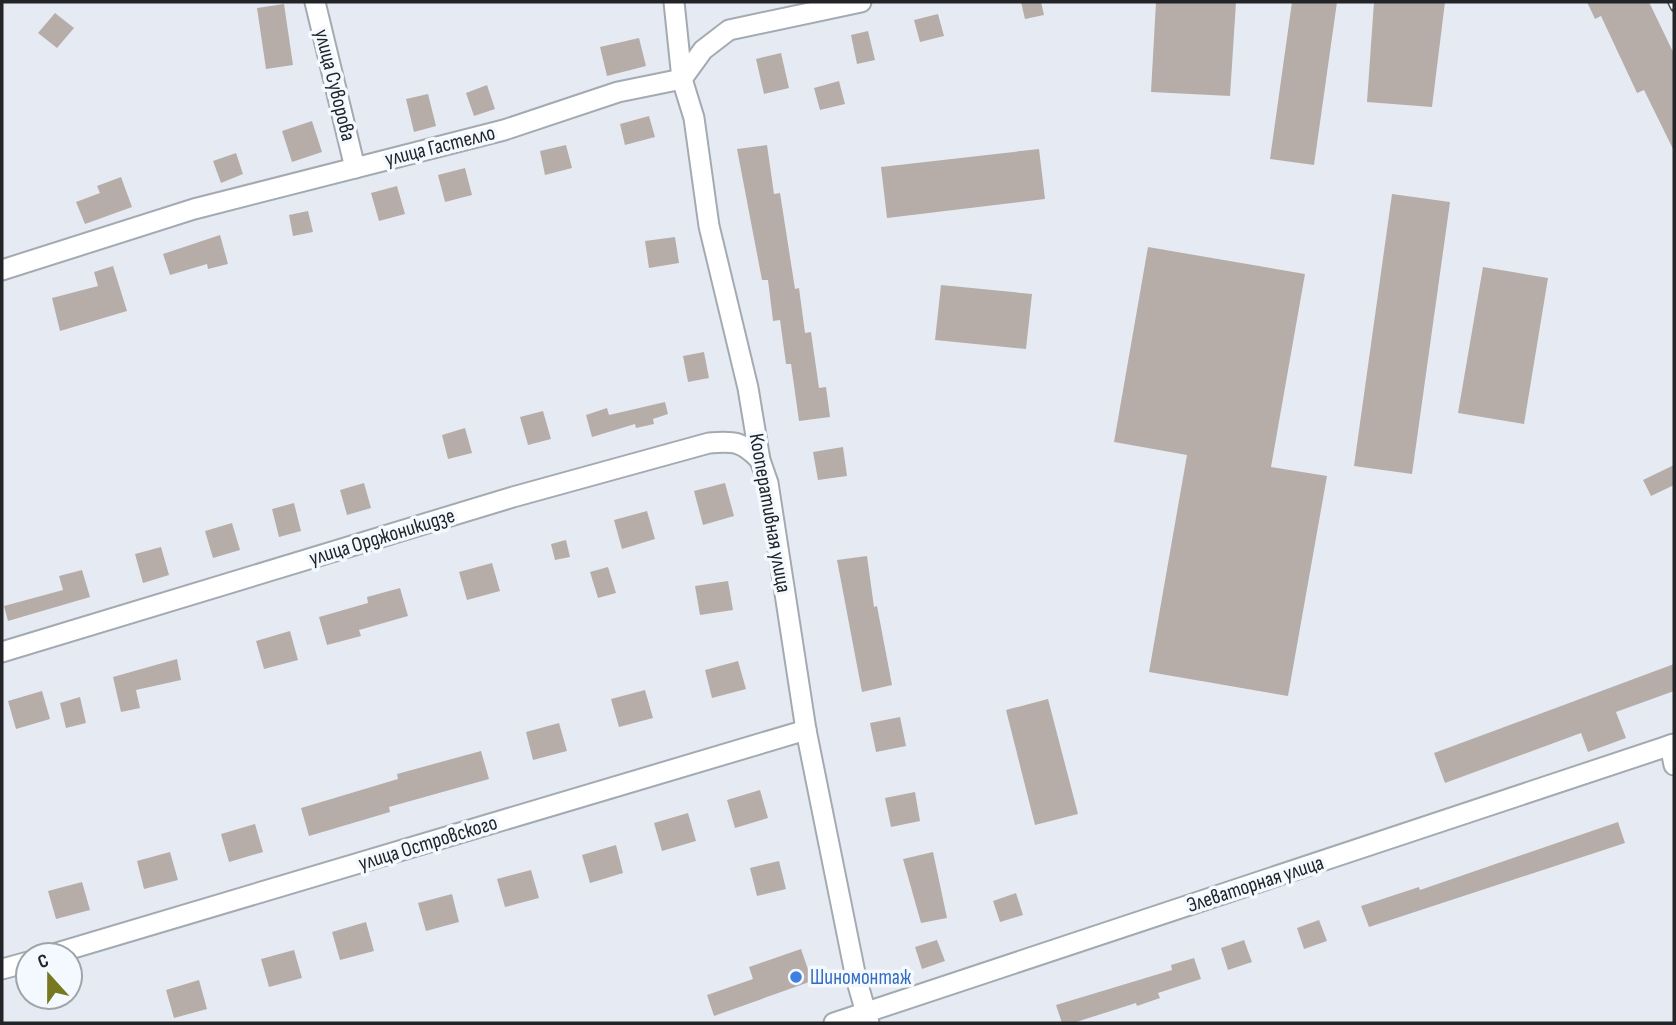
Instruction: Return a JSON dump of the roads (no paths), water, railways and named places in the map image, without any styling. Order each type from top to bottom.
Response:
[{"type":"street","name":"улица Суворова","points":[[315,2],[355,168]]},
{"type":"street","name":"Кооперативная улица","points":[[674,2],[681,79],[694,118],[709,226],[748,388],[760,460],[768,483],[806,730],[856,978],[868,1018]]},
{"type":"street","points":[[681,79],[703,50],[729,30],[862,2]]},
{"type":"street","name":"улица Гастелло","points":[[2,270],[194,209],[504,130],[618,92],[681,79]]},
{"type":"street","name":"улица Орджоникидзе","points":[[2,652],[513,497],[709,443],[729,441],[747,445],[760,460]]},
{"type":"street","name":"улица Островского","points":[[84,945],[806,730]]},
{"type":"street","points":[[1672,744],[1674,765]]},
{"type":"street","name":"Элеваторная улица","points":[[834,1023],[868,1018],[1672,744]]},
{"type":"railway","points":[[1671,2],[1674,8]]},
{"type":"place","name":"Шиномонтаж","points":[[796,977]]}]
